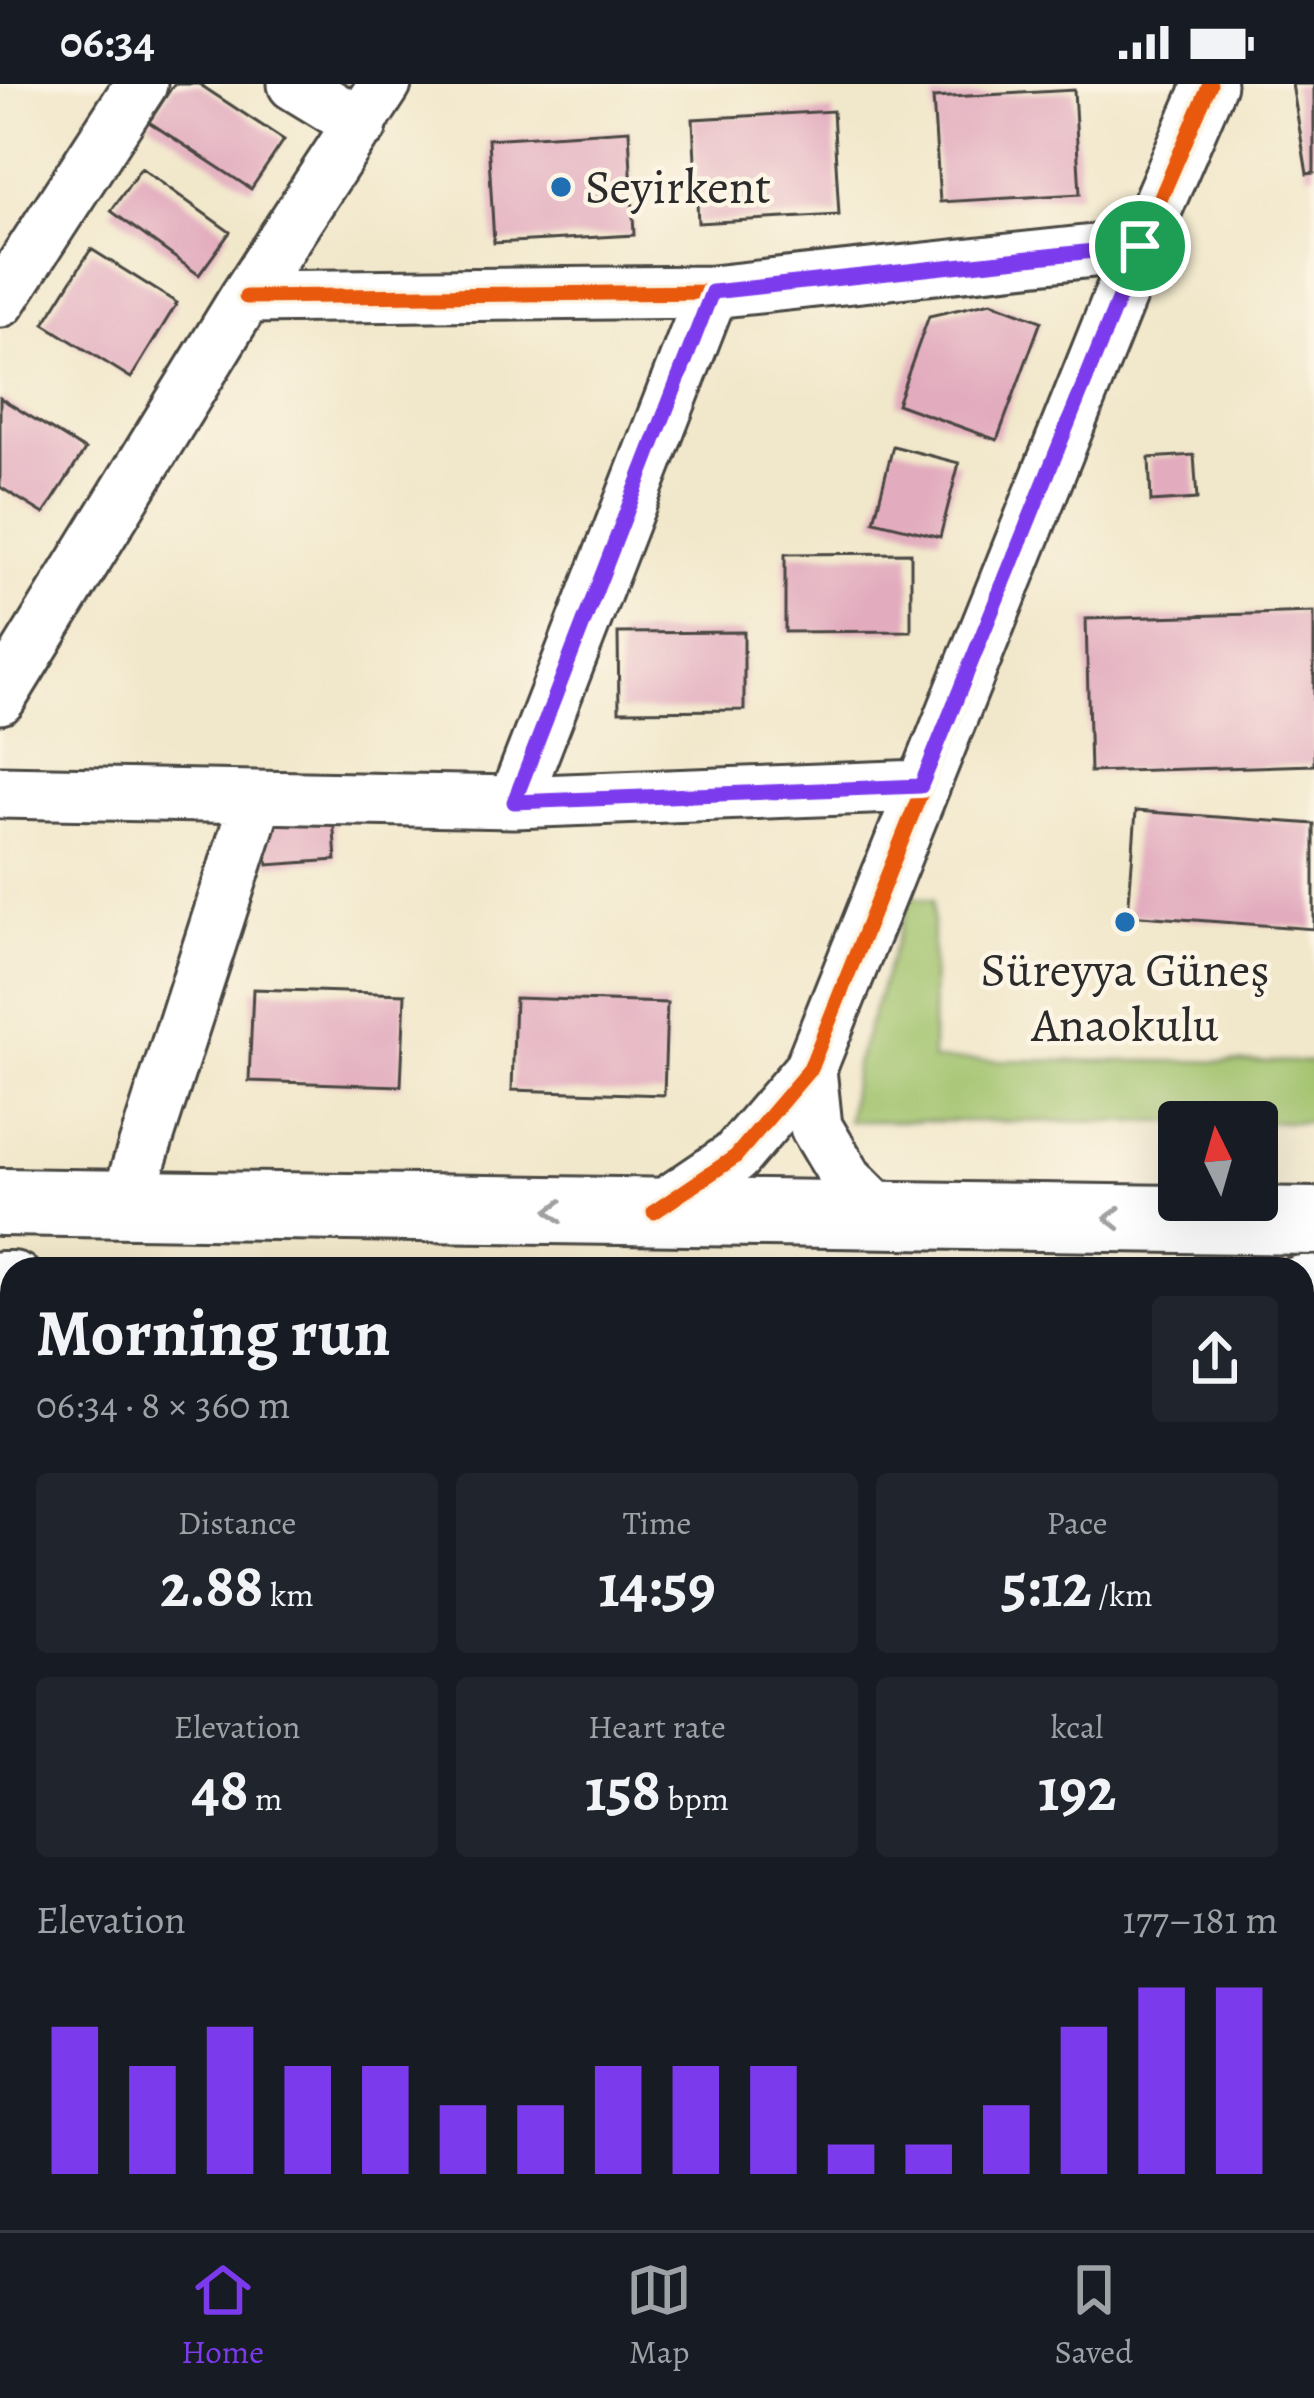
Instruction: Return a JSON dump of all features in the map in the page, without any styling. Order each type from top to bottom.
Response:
[{"type":"main road","points":[[0,1202],[1314,1221]]},
{"type":"street","points":[[0,301],[141,84]]},
{"type":"street","points":[[0,698],[246,297],[373,104],[294,84]]},
{"type":"street","points":[[654,1212],[735,1156],[810,1069],[1140,246],[1210,84]]},
{"type":"street","points":[[246,297],[712,292],[1140,246]]},
{"type":"street","points":[[514,802],[712,292]]},
{"type":"street","points":[[0,792],[514,802],[921,786]]},
{"type":"street","points":[[126,1204],[257,798]]},
{"type":"street","points":[[810,1069],[816,1127],[847,1179],[883,1215]]},
{"type":"green space","points":[[911,897],[933,900],[932,1060],[1314,1062],[1314,1122],[1278,1122],[1278,1101],[1158,1101],[1158,1122],[848,1121],[855,1067]]},
{"type":"building","points":[[174,84],[199,84],[284,140],[251,189],[149,122]]},
{"type":"building","points":[[1292,84],[1314,84],[1314,173],[1307,174]]},
{"type":"building","points":[[1074,90],[1080,194],[940,202],[933,98]]},
{"type":"building","name":"Seyirkent","points":[[833,111],[839,215],[698,223],[693,119]]},
{"type":"building","name":"Seyirkent","points":[[629,130],[634,235],[494,243],[488,139]]},
{"type":"building","points":[[141,168],[230,232],[199,275],[111,211]]},
{"type":"building","points":[[91,249],[177,303],[131,378],[44,324]]},
{"type":"building","points":[[991,302],[1041,321],[997,440],[897,404],[929,316]]},
{"type":"building","points":[[0,398],[85,450],[44,514],[0,487]]},
{"type":"building","points":[[893,446],[959,463],[940,537],[874,521]]},
{"type":"building","points":[[1194,455],[1197,499],[1151,502],[1149,458]]},
{"type":"building","points":[[911,553],[911,631],[785,632],[785,554]]},
{"type":"building","points":[[1314,612],[1314,765],[1090,772],[1086,619]]},
{"type":"building","points":[[744,632],[744,710],[619,711],[618,633]]},
{"type":"building","points":[[1136,811],[1314,824],[1314,929],[1128,915]]},
{"type":"building","points":[[333,816],[336,860],[268,865],[264,822]]},
{"type":"building","points":[[253,989],[405,994],[401,1086],[249,1081]]},
{"type":"building","points":[[515,998],[667,1003],[664,1095],[512,1090]]},
{"type":"cycle path","points":[[654,1212],[735,1157],[810,1069],[1140,246],[1210,84]]},
{"type":"cycle path","points":[[246,297],[712,292],[514,802]]},
{"type":"place","name":"Seyirkent","points":[[561,187]]},
{"type":"place","name":"Süreyya Güneş Anaokulu","points":[[1125,922]]},
{"type":"route","points":[[1140,246],[921,786],[514,802],[712,292],[1140,246]]}]
